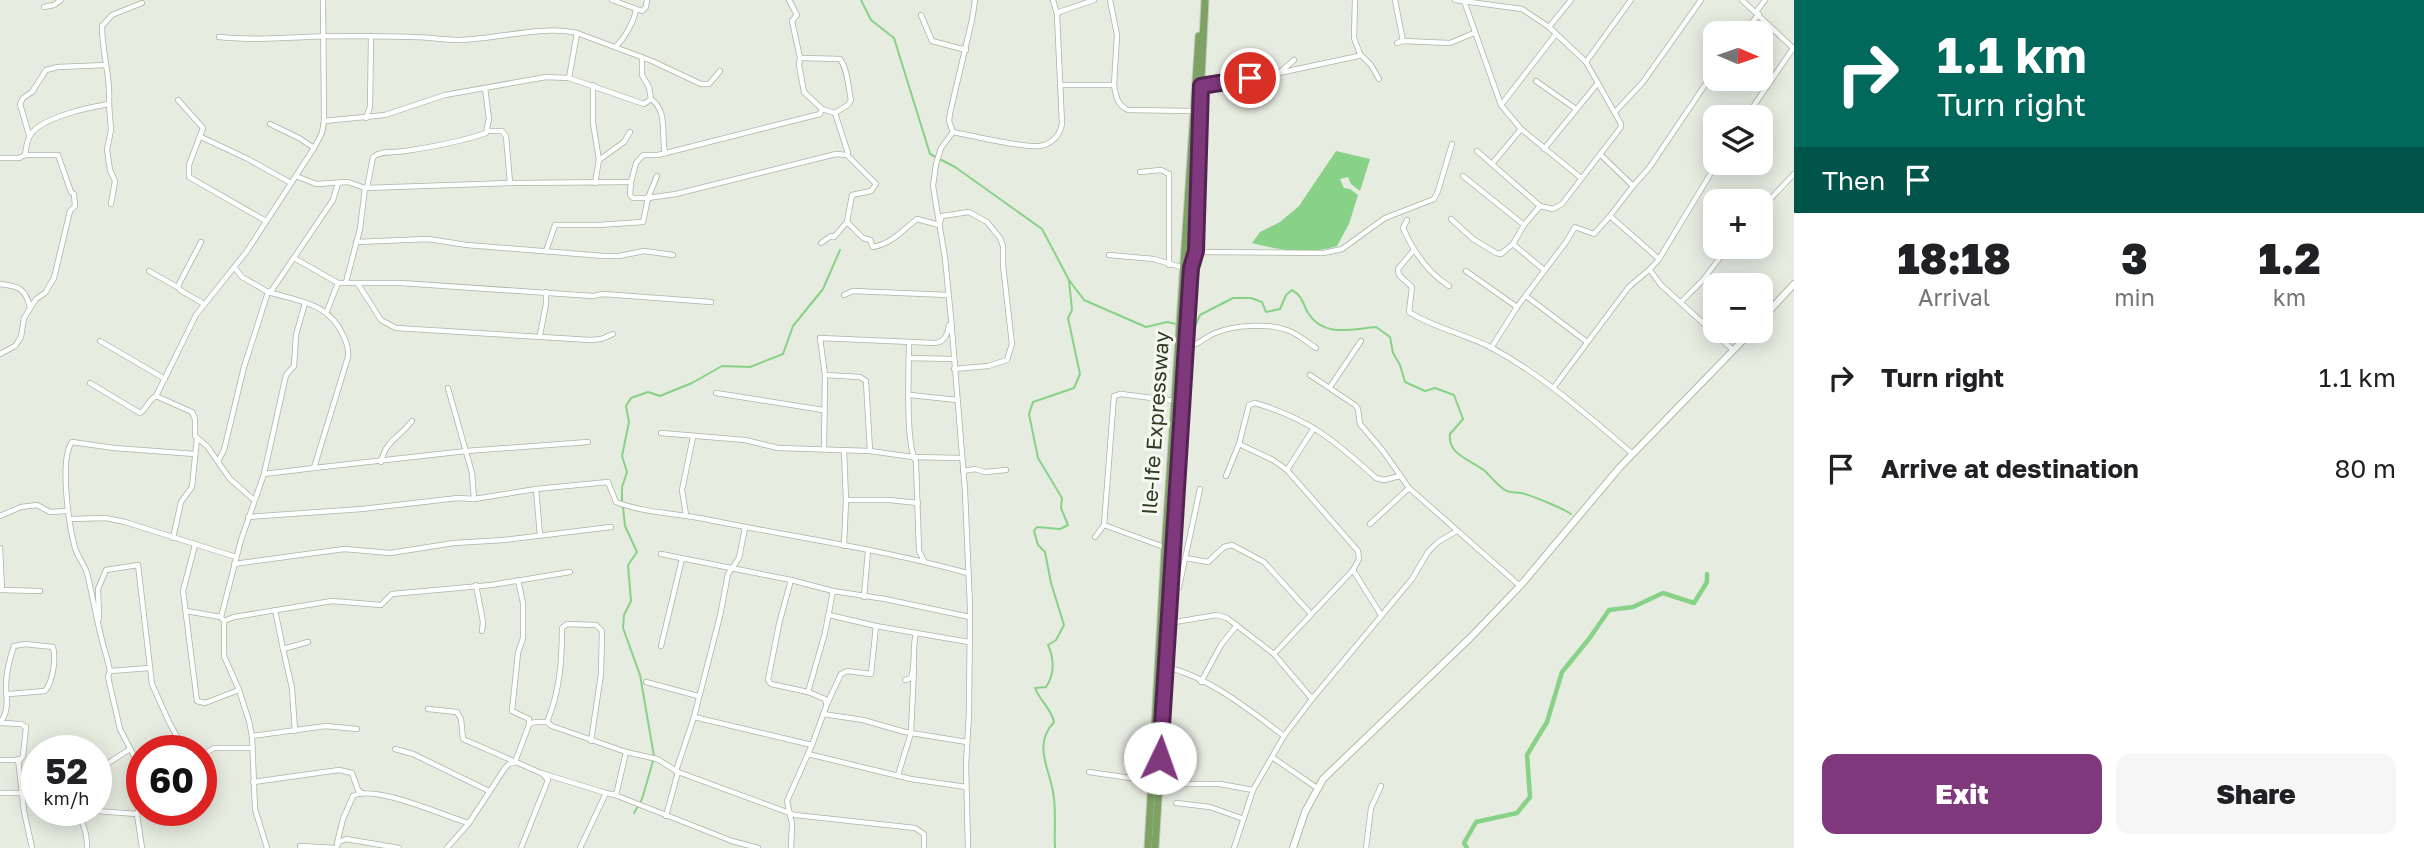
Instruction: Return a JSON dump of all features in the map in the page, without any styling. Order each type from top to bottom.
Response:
[{"type":"main road","name":"Ile-Ife Expressway","points":[[1195,116],[1201,86],[1203,0]]},
{"type":"main road","name":"Ile-Ife Expressway","points":[[1187,268],[1196,251],[1195,116],[1203,0]]},
{"type":"main road","name":"Ile-Ife Expressway","points":[[1155,848],[1155,782],[1175,401],[1184,325],[1195,139]]},
{"type":"main road","points":[[1773,307],[1794,284]]},
{"type":"main road","name":"Ile-Ife Expressway","points":[[1159,706],[1168,623],[1168,550],[1185,346],[1184,325]]},
{"type":"main road","points":[[1293,848],[1305,812],[1317,788],[1339,763],[1471,638],[1520,586],[1633,454],[1740,343]]},
{"type":"main road","name":"Ile-Ife Expressway","points":[[1148,848],[1155,782]]},
{"type":"street","points":[[44,7],[61,0]]},
{"type":"street","points":[[90,383],[140,413],[156,396],[188,329],[204,304],[235,268],[314,148],[322,133],[324,121],[323,0]]},
{"type":"street","points":[[612,0],[642,11],[646,8],[647,0]]},
{"type":"street","points":[[789,0],[797,15],[792,21],[804,92],[822,109],[835,113],[848,105],[852,100],[845,78],[845,66],[840,60],[830,57],[800,58]]},
{"type":"street","points":[[953,132],[949,121],[950,113],[975,0]]},
{"type":"street","points":[[953,132],[1041,146],[1060,132],[1062,85],[1057,15],[1053,0]]},
{"type":"street","points":[[1057,15],[1094,0]]},
{"type":"street","points":[[1110,0],[1116,35],[1114,85],[1118,102],[1128,110],[1195,116]]},
{"type":"street","points":[[1355,0],[1354,38],[1360,54],[1371,65],[1379,79]]},
{"type":"street","points":[[1395,0],[1400,42],[1450,43],[1474,33]]},
{"type":"street","points":[[1455,0],[1506,3],[1527,11],[1549,27],[1586,62],[1616,111],[1621,127],[1558,208],[1540,206],[1477,151]]},
{"type":"street","points":[[1549,27],[1571,0]]},
{"type":"street","points":[[1586,62],[1631,0]]},
{"type":"street","points":[[1616,111],[1643,82],[1701,0]]},
{"type":"street","points":[[1742,0],[1794,47],[1754,105]]},
{"type":"street","points":[[1751,21],[1765,0]]},
{"type":"street","points":[[1464,1],[1501,105],[1521,129],[1581,177]]},
{"type":"street","points":[[111,204],[115,181],[107,150],[111,130],[111,79],[102,46],[102,26],[112,15],[142,2]]},
{"type":"street","points":[[615,47],[621,42],[636,10]]},
{"type":"street","points":[[921,15],[932,41],[965,50]]},
{"type":"street","points":[[219,37],[258,41],[412,37],[457,40],[565,30],[642,57],[701,84],[709,84],[720,71]]},
{"type":"street","points":[[569,78],[577,33]]},
{"type":"street","points":[[1501,105],[1556,34]]},
{"type":"street","points":[[366,118],[370,107],[371,38]]},
{"type":"street","points":[[1201,86],[1350,59],[1360,54]]},
{"type":"street","points":[[642,57],[642,75],[649,87],[651,99],[663,113],[662,139],[665,153]]},
{"type":"street","points":[[1279,73],[1294,60]]},
{"type":"street","points":[[30,135],[25,127],[20,104],[23,98],[32,92],[46,70],[106,65]]},
{"type":"street","points":[[324,121],[385,116],[446,95],[536,78],[569,78],[644,104],[651,99]]},
{"type":"street","points":[[1536,81],[1576,109]]},
{"type":"street","points":[[1544,149],[1598,83]]},
{"type":"street","points":[[593,85],[593,123],[599,160],[595,183]]},
{"type":"street","points":[[1062,85],[1114,85]]},
{"type":"street","points":[[485,88],[488,131]]},
{"type":"street","points":[[1491,348],[1575,227],[1594,234],[1649,168],[1703,88]]},
{"type":"street","points":[[178,100],[203,125],[201,137],[188,165],[189,177],[266,221]]},
{"type":"street","points":[[25,155],[30,135],[39,126],[54,119],[109,104]]},
{"type":"street","points":[[821,243],[831,236],[834,237],[847,222],[852,195],[871,191],[876,184],[846,155],[836,155],[676,194],[648,198],[633,198],[630,195],[631,182],[639,158],[643,155],[665,153],[820,114],[822,109]]},
{"type":"street","points":[[835,113],[848,153],[846,155]]},
{"type":"street","points":[[270,124],[314,148]]},
{"type":"street","points":[[1492,164],[1521,129]]},
{"type":"street","points":[[346,282],[360,229],[373,157],[378,153],[403,152],[488,131],[502,131],[506,136],[510,183]]},
{"type":"street","points":[[599,160],[624,142],[630,132]]},
{"type":"street","points":[[953,132],[939,153],[933,186],[945,258],[963,471],[970,617],[966,787],[968,848]]},
{"type":"street","points":[[201,137],[291,183]]},
{"type":"street","points":[[1196,251],[1324,253],[1342,249],[1385,218],[1434,199],[1452,144]]},
{"type":"street","points":[[0,158],[19,158],[25,155],[58,156],[74,194],[75,206],[70,211],[54,278],[24,317],[21,337],[15,346],[0,354]]},
{"type":"street","points":[[1601,155],[1633,186]]},
{"type":"street","points":[[1140,172],[1161,170],[1169,174],[1169,265]]},
{"type":"street","points":[[1773,196],[1794,174]]},
{"type":"street","points":[[1554,387],[1628,288],[1659,259],[1710,175]]},
{"type":"street","points":[[296,176],[320,185],[348,182],[366,188],[631,182]]},
{"type":"street","points":[[546,251],[555,225],[643,222],[648,198],[657,176]]},
{"type":"street","points":[[1463,176],[1524,225]]},
{"type":"street","points":[[218,461],[224,450],[244,367],[268,292],[282,278],[333,200],[338,183]]},
{"type":"street","points":[[1451,219],[1473,239],[1496,254],[1504,253],[1540,206]]},
{"type":"street","points":[[939,225],[942,216],[969,212],[987,222],[1003,246],[1011,354],[1007,360],[988,366],[954,369]]},
{"type":"street","points":[[1610,216],[1659,259]]},
{"type":"street","points":[[847,222],[863,238],[870,240],[873,247],[881,246],[896,237],[917,219],[939,225]]},
{"type":"street","points":[[1406,220],[1402,228],[1413,251],[1435,277],[1449,286]]},
{"type":"street","points":[[356,242],[428,239],[467,245],[604,256],[644,251],[673,255]]},
{"type":"street","points":[[178,288],[201,242]]},
{"type":"street","points":[[1513,244],[1544,270]]},
{"type":"street","points":[[1413,251],[1398,270],[1399,275],[1412,287],[1409,312],[1435,326],[1491,348],[1554,387],[1633,454]]},
{"type":"street","points":[[1109,255],[1154,259],[1187,268]]},
{"type":"street","points":[[294,258],[338,283],[401,283],[711,302]]},
{"type":"street","points":[[1681,302],[1719,259]]},
{"type":"street","points":[[235,268],[242,277],[268,292],[327,311],[340,328],[349,352],[314,468]]},
{"type":"street","points":[[1650,270],[1661,285],[1733,350]]},
{"type":"street","points":[[149,271],[204,304]]},
{"type":"street","points":[[1466,271],[1517,307]]},
{"type":"street","points":[[327,311],[338,283]]},
{"type":"street","points":[[0,284],[15,285],[23,290],[28,297],[30,309]]},
{"type":"street","points":[[358,284],[382,320],[396,328],[591,340],[612,334]]},
{"type":"street","points":[[844,295],[853,290],[948,295]]},
{"type":"street","points":[[540,335],[547,304],[546,292]]},
{"type":"street","points":[[1526,296],[1587,342]]},
{"type":"street","points":[[267,848],[255,809],[252,736],[239,690],[224,656],[223,619],[234,564],[264,474],[286,375],[295,361],[296,335],[305,303]]},
{"type":"street","points":[[824,449],[825,375],[820,338],[939,343],[948,333],[951,318]]},
{"type":"street","points":[[1185,346],[1195,346],[1221,331],[1257,327],[1286,330],[1316,348]]},
{"type":"street","points":[[100,341],[164,379]]},
{"type":"street","points":[[1330,387],[1361,341]]},
{"type":"street","points":[[909,342],[919,551],[925,561]]},
{"type":"street","points":[[909,360],[954,359]]},
{"type":"street","points":[[825,375],[860,377],[866,381],[870,451]]},
{"type":"street","points":[[1310,375],[1356,405],[1359,409],[1360,424],[1409,488],[1520,586]]},
{"type":"street","points":[[448,388],[474,484],[474,499]]},
{"type":"street","points":[[716,393],[823,410]]},
{"type":"street","points":[[1095,537],[1104,524],[1114,396],[1121,394],[1175,401]]},
{"type":"street","points":[[910,395],[957,400]]},
{"type":"street","points":[[156,396],[191,412],[195,419],[194,433],[230,479],[254,500]]},
{"type":"street","points":[[1226,476],[1239,444],[1249,405],[1252,403],[1278,410],[1333,439],[1376,478],[1384,480],[1400,476]]},
{"type":"street","points":[[381,462],[387,444],[412,421]]},
{"type":"street","points":[[1287,470],[1314,428]]},
{"type":"street","points":[[661,433],[745,440],[778,448],[961,458]]},
{"type":"street","points":[[173,538],[181,502],[192,487],[198,437]]},
{"type":"street","points":[[686,515],[682,490],[694,437]]},
{"type":"street","points":[[126,741],[120,729],[108,677],[110,671],[86,569],[76,552],[66,511],[66,449],[72,442],[114,448],[195,453]]},
{"type":"street","points":[[264,474],[466,451],[588,442]]},
{"type":"street","points":[[1239,444],[1273,460],[1287,470],[1359,551],[1359,559],[1353,570],[1275,654]]},
{"type":"street","points":[[844,450],[844,546]]},
{"type":"street","points":[[963,471],[1006,470]]},
{"type":"street","points":[[248,517],[362,509],[458,498],[474,499],[536,489],[608,482],[617,502],[625,505],[925,561],[967,573]]},
{"type":"street","points":[[1370,524],[1409,488]]},
{"type":"street","points":[[536,489],[540,535]]},
{"type":"street","points":[[1169,592],[1179,587],[1200,489]]},
{"type":"street","points":[[846,500],[918,503]]},
{"type":"street","points":[[0,516],[21,507],[37,505],[50,512],[66,511]]},
{"type":"street","points":[[70,519],[106,518],[125,522],[236,558]]},
{"type":"street","points":[[1104,524],[1168,550]]},
{"type":"street","points":[[234,564],[344,550],[390,553],[454,543],[611,527]]},
{"type":"street","points":[[666,816],[715,639],[728,573],[739,558],[745,528]]},
{"type":"street","points":[[1234,848],[1253,790],[1284,736],[1412,579],[1428,552],[1437,542],[1457,531]]},
{"type":"street","points":[[195,545],[183,584],[183,602],[197,701],[205,703],[239,690]]},
{"type":"street","points":[[1185,558],[1208,562],[1224,547],[1232,545],[1264,562],[1311,614]]},
{"type":"street","points":[[0,548],[1,590],[40,591]]},
{"type":"street","points":[[864,597],[868,551]]},
{"type":"street","points":[[661,554],[970,617]]},
{"type":"street","points":[[661,646],[682,559]]},
{"type":"street","points":[[99,627],[98,589],[106,570],[138,565],[152,684],[177,735]]},
{"type":"street","points":[[1353,570],[1381,615]]},
{"type":"street","points":[[186,611],[223,619],[332,601],[381,605],[392,594],[570,572]]},
{"type":"street","points":[[518,580],[523,603],[523,638],[518,653],[512,711],[529,722],[547,722],[591,741],[657,759],[677,771],[789,812],[803,816],[915,828],[924,834],[924,848]]},
{"type":"street","points":[[791,580],[768,680],[771,684],[808,692],[825,699],[827,704]]},
{"type":"street","points":[[476,585],[483,622],[482,631]]},
{"type":"street","points":[[808,692],[833,591]]},
{"type":"street","points":[[275,610],[294,698],[295,731]]},
{"type":"street","points":[[828,615],[969,642]]},
{"type":"street","points":[[1168,623],[1217,615],[1227,618],[1275,654],[1312,699]]},
{"type":"street","points":[[547,722],[559,680],[562,628],[570,624],[596,625],[602,631],[603,653],[591,741]]},
{"type":"street","points":[[1201,682],[1221,645],[1237,625]]},
{"type":"street","points":[[791,848],[792,824],[787,801],[841,674],[847,671],[871,674],[876,626]]},
{"type":"street","points":[[898,775],[911,733],[916,633]]},
{"type":"street","points":[[283,649],[308,642]]},
{"type":"street","points":[[0,760],[18,760],[23,756],[26,727],[21,724],[0,723],[7,710],[9,694],[6,685],[13,646],[25,643],[53,647],[55,651],[49,687],[45,691],[9,694]]},
{"type":"street","points":[[905,680],[911,678],[914,667]]},
{"type":"street","points":[[1165,667],[1179,670],[1233,700],[1284,736]]},
{"type":"street","points":[[110,671],[150,668]]},
{"type":"street","points":[[646,682],[698,696]]},
{"type":"street","points":[[428,709],[457,712],[461,719],[463,739],[515,762],[615,795],[732,841],[758,848]]},
{"type":"street","points":[[824,714],[967,742]]},
{"type":"street","points":[[694,717],[812,745]]},
{"type":"street","points":[[515,762],[529,722]]},
{"type":"street","points":[[252,736],[326,726],[357,729]]},
{"type":"street","points":[[217,748],[252,748]]},
{"type":"street","points":[[395,749],[413,754],[489,791]]},
{"type":"street","points":[[615,795],[626,752]]},
{"type":"street","points":[[808,754],[932,783],[966,787]]},
{"type":"street","points":[[1272,757],[1317,788]]},
{"type":"street","points":[[0,793],[21,793],[18,760]]},
{"type":"street","points":[[447,848],[469,823],[509,764],[515,762]]},
{"type":"street","points":[[253,782],[339,770],[352,773],[358,790],[362,793]]},
{"type":"street","points":[[521,848],[548,780],[541,772]]},
{"type":"street","points":[[1089,772],[1155,782],[1220,784],[1253,790]]},
{"type":"street","points":[[336,848],[343,819],[356,785]]},
{"type":"street","points":[[1366,848],[1371,808],[1381,786]]},
{"type":"street","points":[[353,796],[362,793],[407,800],[444,816],[469,823]]},
{"type":"street","points":[[580,848],[606,793]]},
{"type":"street","points":[[1176,803],[1210,807],[1244,819]]},
{"type":"street","points":[[28,826],[32,848]]},
{"type":"street","points":[[83,826],[87,848]]},
{"type":"street","points":[[139,826],[142,848]]},
{"type":"street","points":[[336,848],[339,842],[346,839],[399,848]]},
{"type":"street","points":[[729,848],[732,841]]},
{"type":"street","points":[[300,846],[336,848]]},
{"type":"shaded area","points":[[1336,151],[1370,159],[1360,191],[1351,184],[1348,177],[1340,179],[1344,188],[1358,195],[1349,224],[1337,246],[1294,250],[1252,243],[1260,232],[1280,222],[1299,206]]},
{"type":"waterway","points":[[861,0],[871,20],[894,38],[930,154],[955,167],[1042,229],[1069,280],[1084,300],[1146,327],[1167,322],[1176,324]]},
{"type":"waterway","points":[[622,501],[622,487],[627,472],[622,456],[629,422],[626,406],[631,398],[648,392],[660,396],[692,383],[722,366],[750,367],[783,354],[793,326],[823,289],[840,250]]},
{"type":"waterway","points":[[1055,848],[1054,799],[1043,750],[1047,731],[1054,722],[1035,688],[1046,687],[1049,682],[1053,666],[1048,645],[1056,640],[1064,625],[1045,552],[1038,545],[1034,531],[1037,527],[1060,529],[1068,525],[1061,508],[1062,498],[1038,458],[1029,414],[1033,402],[1074,388],[1080,374],[1068,318],[1072,310],[1069,281]]},
{"type":"waterway","points":[[1192,326],[1195,326],[1200,315],[1233,298],[1251,298],[1262,302],[1266,312],[1280,309],[1286,295],[1292,290],[1300,297],[1314,321],[1322,326],[1339,330],[1376,327],[1390,337],[1393,353],[1405,382],[1425,391],[1435,388],[1454,395],[1463,419],[1450,434],[1450,441],[1456,452],[1485,471],[1505,490],[1532,496],[1571,514]]},
{"type":"waterway","points":[[623,507],[625,526],[637,552],[628,565],[631,601],[624,615],[623,628],[640,675],[654,756]]},
{"type":"waterway","points":[[1467,848],[1464,843],[1476,822],[1517,813],[1530,797],[1527,755],[1547,722],[1562,672],[1609,610],[1633,607],[1663,593],[1694,603],[1707,582],[1707,574]]},
{"type":"waterway","points":[[634,813],[642,799],[653,761]]},
{"type":"route","points":[[1160,758],[1190,282],[1196,251],[1201,86],[1250,78]]}]
